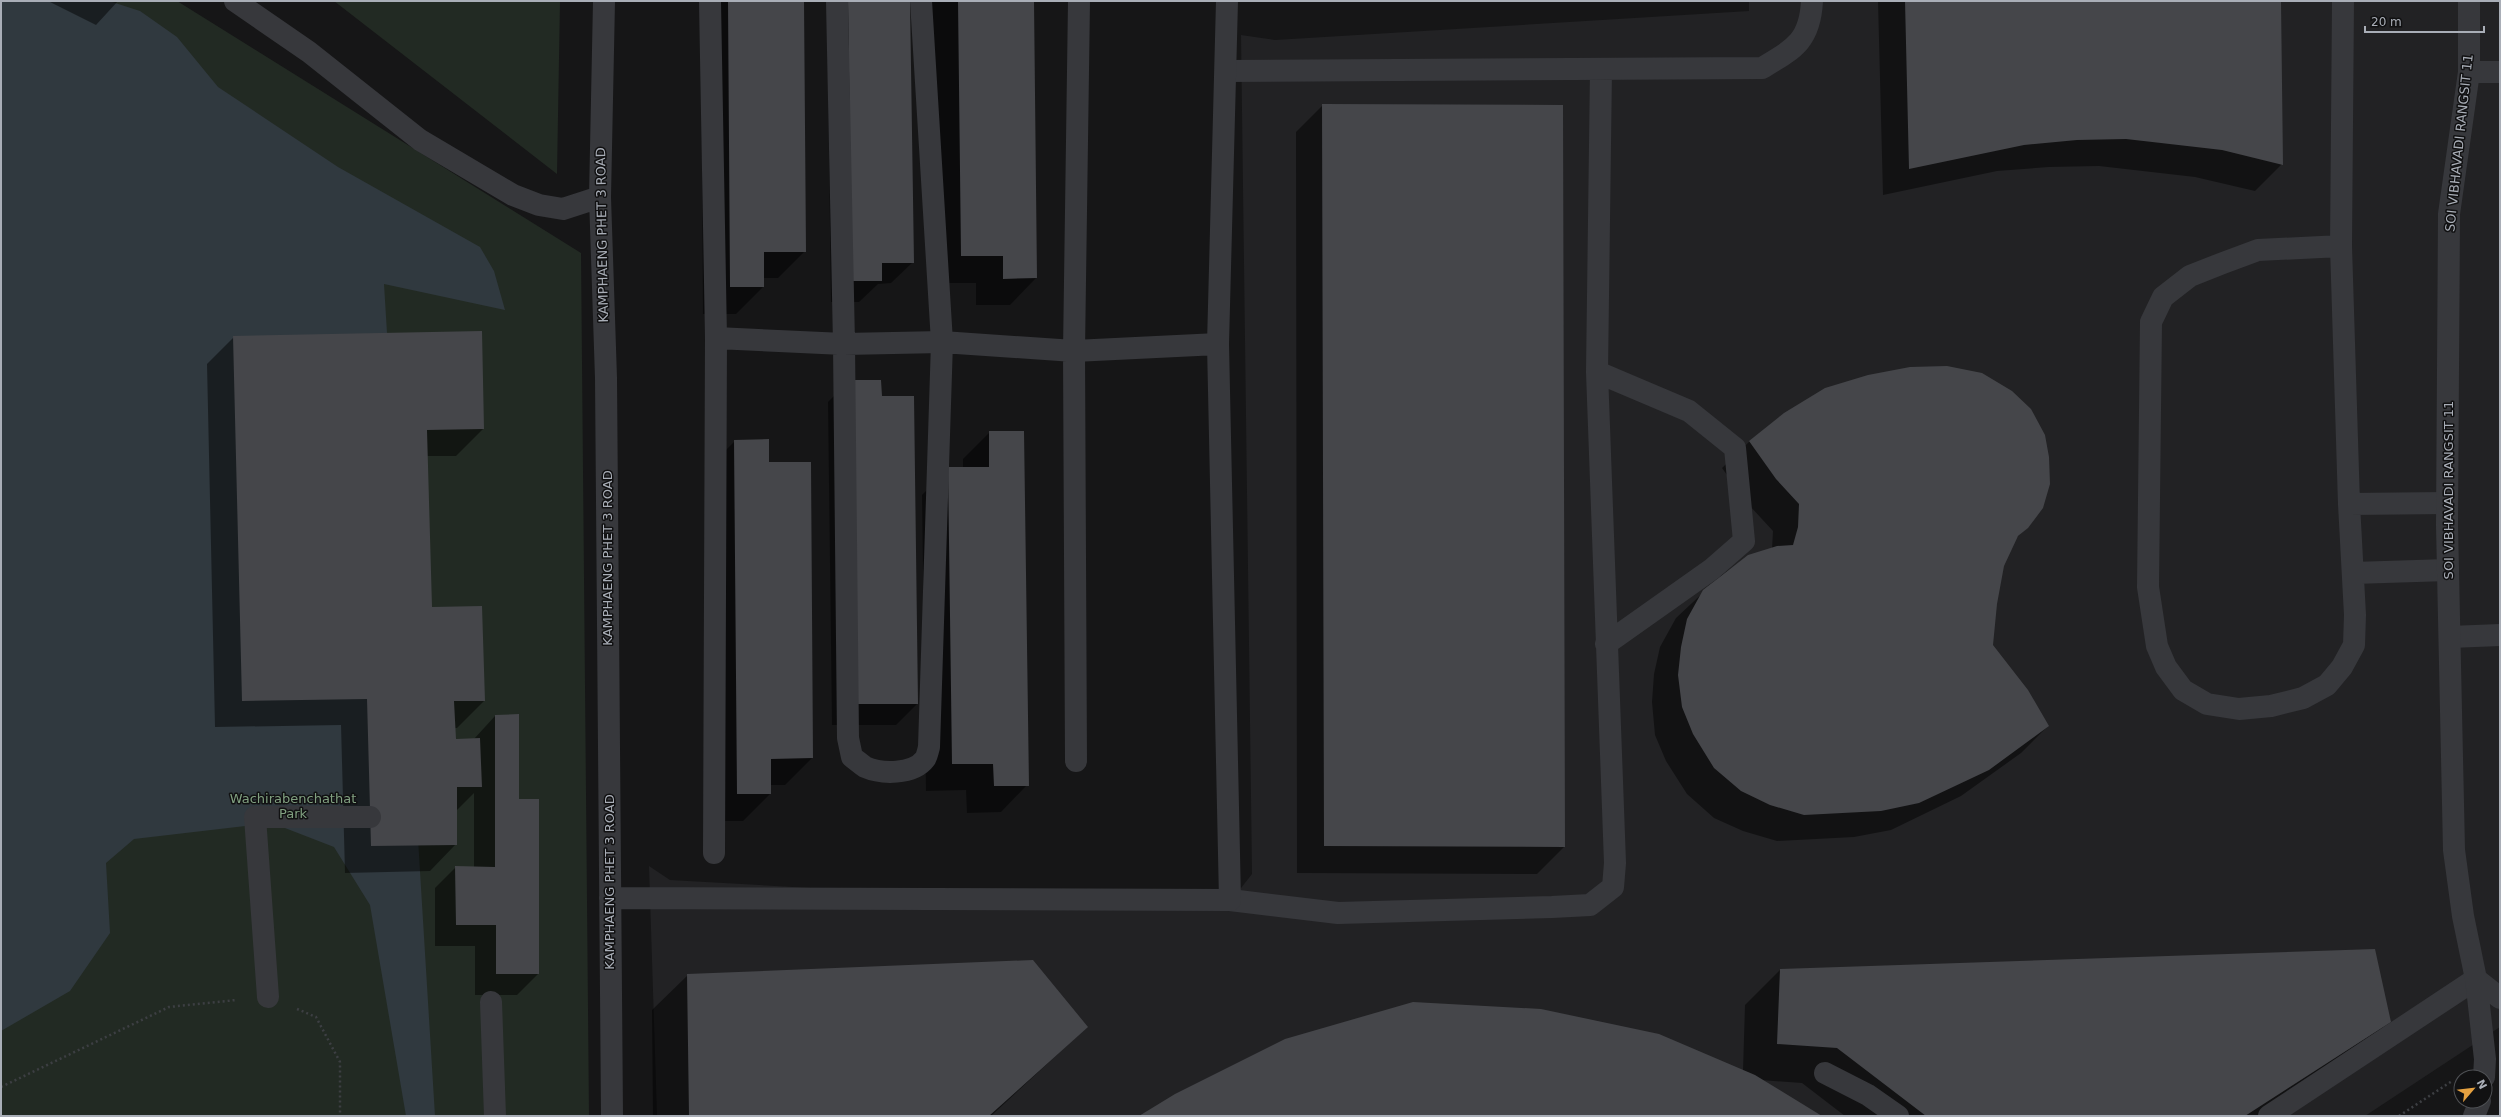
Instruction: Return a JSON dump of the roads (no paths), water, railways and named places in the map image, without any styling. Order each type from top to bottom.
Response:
[{"type":"street","points":[[235,1],[309,52],[420,140],[513,195],[539,205],[563,209],[600,197]]},
{"type":"street","name":"KAMPHAENG PHET 3 ROAD","points":[[604,1],[600,197],[606,378],[612,1116]]},
{"type":"street","points":[[710,1],[716,338],[714,853]]},
{"type":"street","points":[[837,1],[844,344],[848,738],[852,757],[865,766],[881,771],[897,772],[912,768],[924,760],[929,747],[942,342],[921,1]]},
{"type":"street","points":[[1076,761],[1074,351],[1079,1]]},
{"type":"street","points":[[1226,1],[1226,71],[1218,344],[1230,900]]},
{"type":"street","points":[[1226,71],[1762,68],[1788,53],[1804,38],[1812,18],[1812,1]]},
{"type":"street","points":[[2341,246],[2258,250],[2190,276],[2163,297],[2151,322],[2148,587],[2157,646],[2166,667],[2184,690],[2207,704],[2239,709],[2271,706],[2302,698],[2327,685],[2342,667],[2354,645],[2353,573],[2349,504],[2341,246],[2343,1]]},
{"type":"street","name":"SOI VIBHAVADI RANGSIT 11","points":[[2469,1],[2469,72],[2449,214],[2447,503],[2454,850],[2463,916],[2476,979],[2484,1068]]},
{"type":"street","points":[[610,898],[1230,900],[1338,913],[1590,905],[1613,888],[1615,863],[1597,372],[1601,69]]},
{"type":"street","points":[[2469,72],[2500,72]]},
{"type":"street","points":[[716,338],[844,344],[942,342],[1074,351],[1218,344]]},
{"type":"street","points":[[1597,372],[1689,411],[1735,448],[1744,541],[1712,569],[1606,644]]},
{"type":"street","points":[[2349,504],[2447,503]]},
{"type":"street","points":[[2353,573],[2448,570]]},
{"type":"street","points":[[2450,637],[2500,635]]},
{"type":"street","points":[[268,996],[256,816],[370,817]]},
{"type":"street","points":[[2269,1116],[2476,979],[2500,998]]},
{"type":"street","points":[[491,1002],[495,1116]]},
{"type":"street","points":[[1825,1073],[1868,1095],[1898,1116]]},
{"type":"park label","name":"Wachirabenchathat Park","points":[[293,806]]}]
